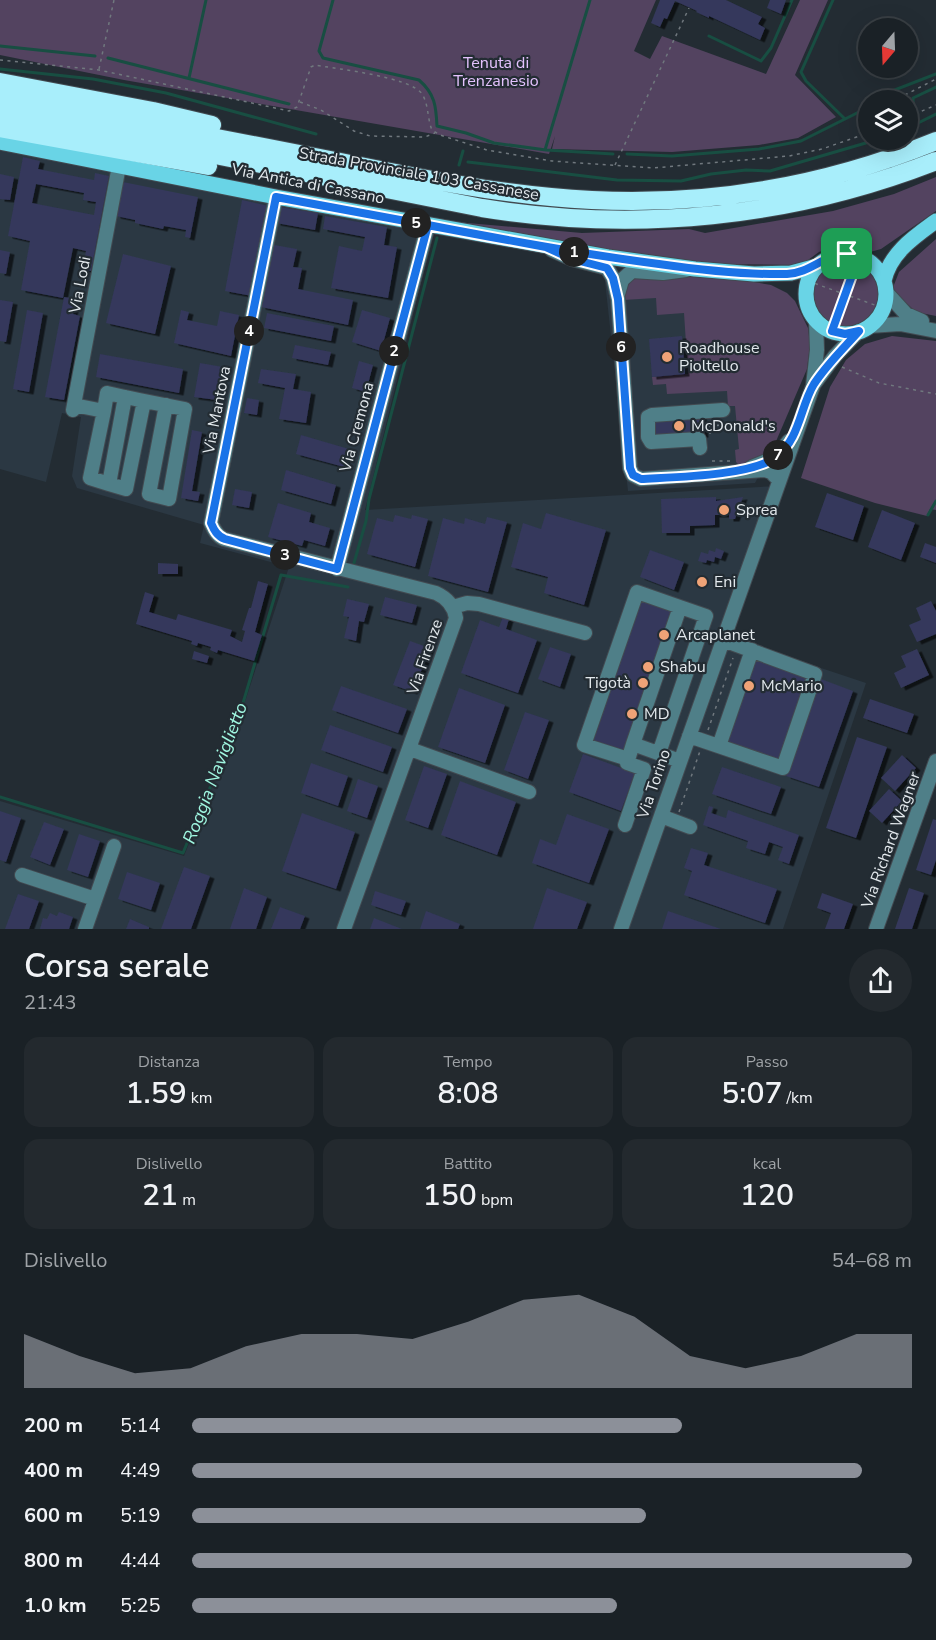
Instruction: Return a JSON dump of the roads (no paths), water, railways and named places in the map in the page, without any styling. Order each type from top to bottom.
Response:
[{"type":"highway","points":[[0,82],[153,111],[435,180]]},
{"type":"highway","name":"Strada Provinciale 103 Cassanese","points":[[0,96],[435,180],[507,192],[607,201],[698,200],[792,186],[853,171],[936,141]]},
{"type":"highway","name":"Strada Provinciale 103 Cassanese","points":[[0,112],[427,197],[532,215],[590,220],[648,221],[764,210],[864,186],[936,161]]},
{"type":"highway","points":[[0,128],[307,182],[427,197]]},
{"type":"highway","points":[[891,159],[936,135]]},
{"type":"highway","points":[[864,186],[897,183],[936,170]]},
{"type":"main road","name":"Via Antica di Cassano","points":[[0,142],[276,197],[546,247],[695,269],[754,274],[791,273],[817,266],[826,258],[838,254],[863,258],[884,257],[901,249]]},
{"type":"main road","points":[[817,266],[807,288],[808,308],[816,321],[832,331],[845,334],[864,329],[877,318],[883,308],[888,267],[901,249],[936,221]]},
{"type":"main road","points":[[863,258],[878,269],[885,286]]},
{"type":"main road","name":"Via Antica di Cassano","points":[[754,274],[807,288]]},
{"type":"street","name":"Via Lodi","points":[[104,411],[73,407],[119,166]]},
{"type":"street","name":"Via Mantova","points":[[211,523],[276,197]]},
{"type":"street","name":"Via Cremona","points":[[337,569],[428,225]]},
{"type":"street","points":[[546,247],[572,259],[607,268],[613,278],[618,299],[631,472],[641,479],[767,470],[779,480]]},
{"type":"street","points":[[618,299],[622,280],[632,272],[663,273],[695,269]]},
{"type":"street","points":[[885,286],[908,316],[936,324]]},
{"type":"street","points":[[813,386],[817,350],[816,321]]},
{"type":"street","points":[[813,386],[835,357],[864,329],[900,324],[936,331]]},
{"type":"street","name":"Via Torino","points":[[621,929],[813,386]]},
{"type":"street","points":[[144,401],[126,489],[90,478],[107,393],[186,409],[169,499],[149,494],[166,405]]},
{"type":"street","points":[[109,484],[125,397]]},
{"type":"street","points":[[706,451],[699,439],[651,442],[648,437],[648,417],[723,410]]},
{"type":"street","points":[[742,471],[777,456],[798,428]]},
{"type":"street","name":"Via Firenze","points":[[211,523],[216,532],[225,539],[436,593],[453,607],[455,624],[344,929]]},
{"type":"street","points":[[628,759],[584,745],[637,592],[706,616],[659,753]]},
{"type":"street","points":[[453,607],[467,603],[479,604],[585,633]]},
{"type":"street","points":[[625,825],[644,769],[627,763],[628,759],[680,607]]},
{"type":"street","points":[[689,736],[783,768],[815,674],[723,640]]},
{"type":"street","points":[[719,746],[752,651]]},
{"type":"street","points":[[633,744],[680,761]]},
{"type":"street","points":[[410,749],[529,792]]},
{"type":"street","name":"Via Richard Wagner","points":[[876,929],[931,794],[936,761]]},
{"type":"street","points":[[660,816],[690,827]]},
{"type":"street","points":[[85,929],[114,846]]},
{"type":"street","points":[[22,875],[95,899]]},
{"type":"waterway","points":[[189,78],[206,0]]},
{"type":"waterway","points":[[333,0],[319,51],[323,58],[419,80],[434,101],[437,126],[494,143],[546,150],[613,154]]},
{"type":"waterway","name":"Roggia Naviglietto","points":[[545,150],[590,0]]},
{"type":"waterway","points":[[709,36],[761,61],[771,48],[792,0]]},
{"type":"waterway","points":[[833,0],[801,72],[806,81],[844,118]]},
{"type":"waterway","points":[[0,46],[95,56]]},
{"type":"waterway","points":[[108,58],[289,104]]},
{"type":"waterway","points":[[0,69],[93,79],[166,93],[316,134]]},
{"type":"waterway","points":[[627,154],[672,156],[759,149],[801,141],[861,111],[869,100],[936,74]]},
{"type":"waterway","points":[[918,96],[936,87]]},
{"type":"waterway","points":[[918,123],[936,114]]},
{"type":"waterway","points":[[468,162],[617,180],[681,181],[711,174],[746,170],[770,171],[858,145]]},
{"type":"waterway","name":"Roggia Naviglietto","points":[[459,165],[463,151]]},
{"type":"waterway","name":"Roggia Naviglietto","points":[[354,563],[437,238]]},
{"type":"waterway","points":[[928,515],[936,501]]},
{"type":"waterway","name":"Roggia Naviglietto","points":[[0,797],[183,853],[238,720],[281,575],[348,587]]},
{"type":"place","name":"Roadhouse Pioltello","points":[[667,357]]},
{"type":"place","name":"McDonald's","points":[[679,426]]},
{"type":"place","name":"Sprea","points":[[724,510]]},
{"type":"place","name":"Eni","points":[[702,582]]},
{"type":"place","name":"Arcaplanet","points":[[664,635]]},
{"type":"place","name":"Shabu","points":[[648,667]]},
{"type":"place","name":"Tigotà","points":[[643,683]]},
{"type":"place","name":"McMario","points":[[749,686]]},
{"type":"place","name":"MD","points":[[632,714]]},
{"type":"park label","name":"Tenuta di Trenzanesio","points":[[496,72]]}]
